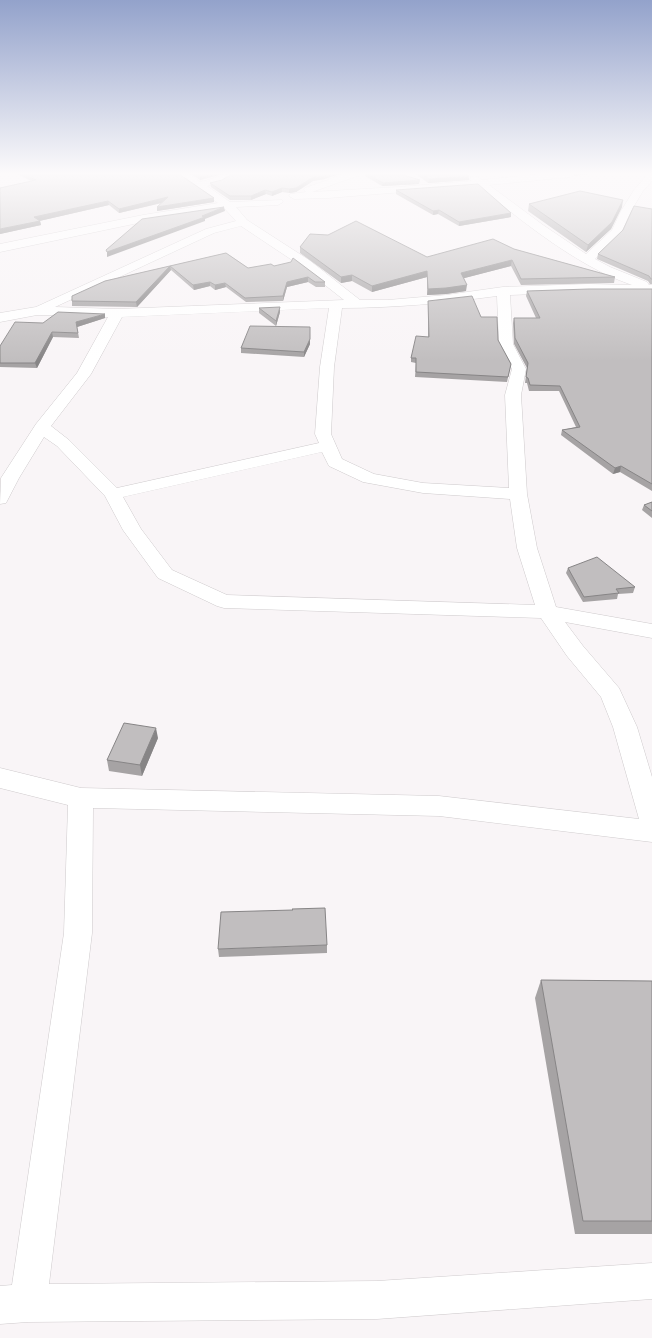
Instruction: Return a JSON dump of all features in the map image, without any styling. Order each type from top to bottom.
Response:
[{"type":"street","points":[[0,248],[54,236]]},
{"type":"street","points":[[36,311],[198,236]]},
{"type":"street","points":[[266,236],[305,263],[356,304]]},
{"type":"street","points":[[552,236],[607,270],[652,288]]},
{"type":"street","points":[[588,259],[611,236]]},
{"type":"street","points":[[0,318],[36,311],[117,313],[336,304],[388,304],[446,299],[503,291],[588,288],[652,288]]},
{"type":"street","points":[[503,291],[506,344],[519,369],[513,395],[518,494],[527,548],[547,612],[575,651],[610,694],[625,727],[652,819]]},
{"type":"street","points":[[336,304],[327,367],[322,434],[335,462],[369,478],[423,488],[518,494]]},
{"type":"street","points":[[0,499],[10,478],[42,427],[84,374],[117,313]]},
{"type":"street","points":[[42,427],[63,443],[113,494],[132,530],[165,574],[224,601],[547,612],[652,632]]},
{"type":"street","points":[[113,494],[328,446]]},
{"type":"street","points":[[0,778],[81,798],[439,806],[652,830]]},
{"type":"street","points":[[81,798],[78,933],[14,1304],[377,1300],[652,1281]]},
{"type":"building","points":[[122,236],[151,236],[107,252],[106,250]]},
{"type":"building","points":[[308,236],[386,236],[427,257],[493,239],[514,249],[615,277],[521,279],[512,260],[461,273],[467,285],[428,289],[427,271],[372,286],[352,275],[341,277],[300,247]]},
{"type":"building","points":[[576,236],[597,236],[588,245]]},
{"type":"building","points":[[616,236],[652,236],[652,279],[649,276],[598,254]]},
{"type":"building","points":[[226,253],[248,268],[271,264],[274,266],[291,262],[293,258],[325,282],[315,282],[308,277],[287,282],[283,296],[245,298],[225,283],[215,285],[210,282],[193,285],[170,266],[136,302],[72,301],[72,296],[105,281]]},
{"type":"building","points":[[652,289],[652,484],[621,466],[615,468],[562,430],[580,427],[560,386],[530,385],[528,378],[526,377],[528,363],[515,338],[514,318],[540,318],[527,291]]},
{"type":"building","points":[[472,296],[481,317],[497,317],[498,340],[511,364],[508,377],[416,372],[416,358],[411,358],[416,336],[429,337],[428,301]]},
{"type":"building","points":[[280,307],[276,321],[259,308]]},
{"type":"building","points":[[58,312],[105,314],[76,322],[78,333],[52,332],[35,363],[0,363],[0,346],[15,322],[43,323]]},
{"type":"building","points":[[250,326],[310,327],[310,339],[304,352],[241,348]]},
{"type":"building","points":[[652,502],[652,511],[644,505]]},
{"type":"building","points":[[597,557],[635,587],[616,589],[619,593],[584,597],[568,568]]},
{"type":"building","points":[[124,723],[156,728],[140,765],[107,760]]},
{"type":"building","points":[[325,908],[327,945],[218,949],[221,912]]},
{"type":"building","points":[[541,980],[652,981],[652,1221],[583,1221]]}]
